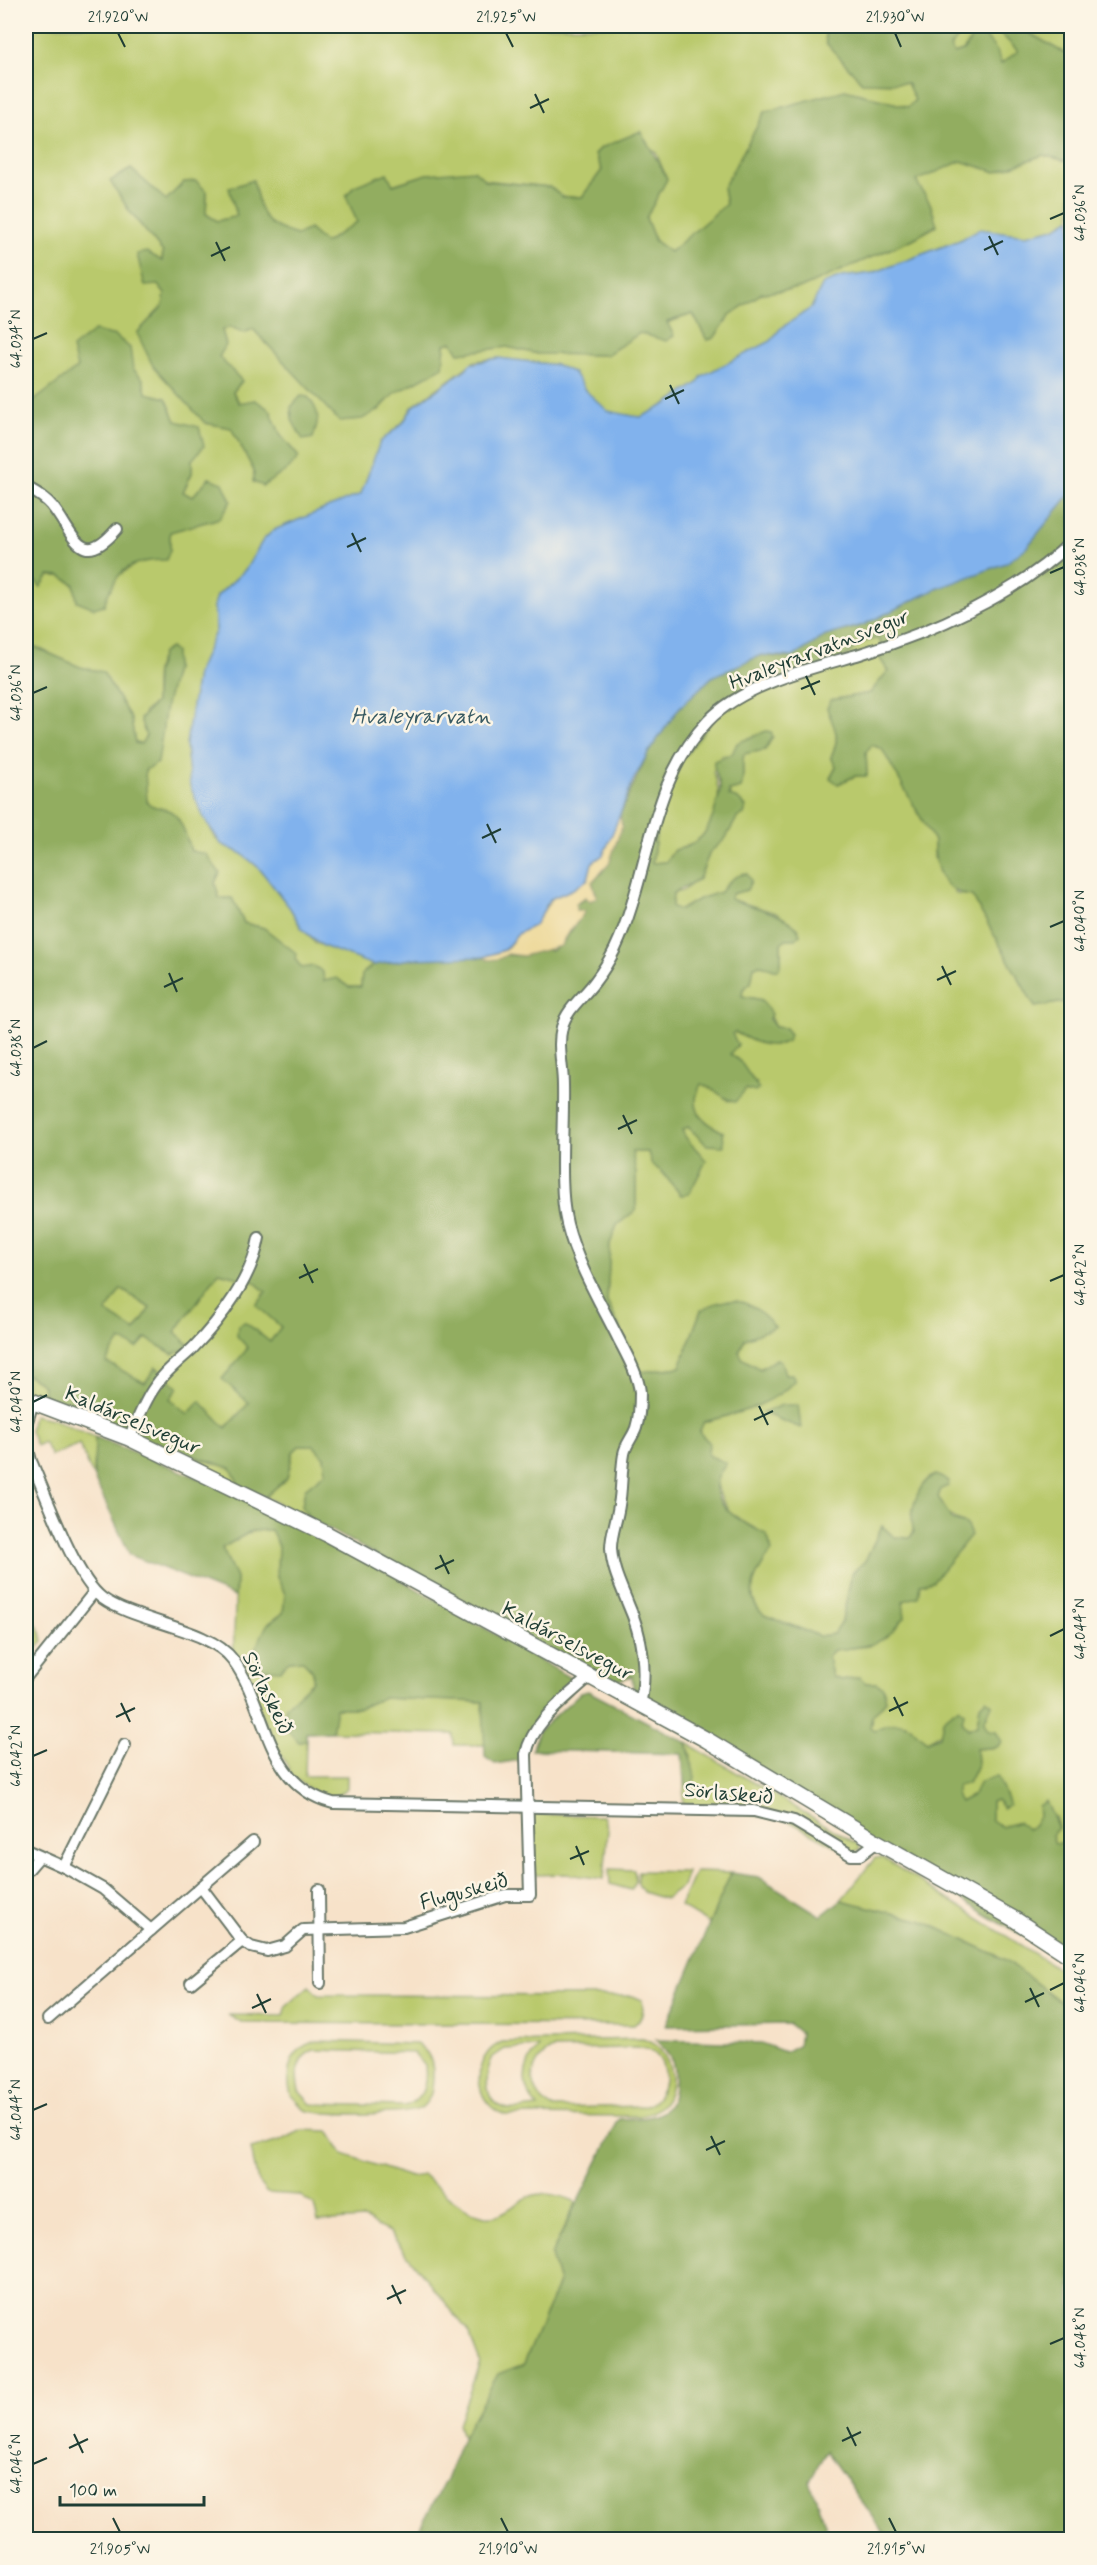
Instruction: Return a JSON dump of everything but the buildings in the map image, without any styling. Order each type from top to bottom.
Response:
[{"type":"street","points":[[26,487],[51,504],[70,534],[86,549],[92,549],[104,543],[117,529]]},
{"type":"street","name":"Hvaleyrarvatnsvegur","points":[[640,1704],[645,1684],[642,1652],[629,1605],[619,1586],[611,1547],[619,1508],[624,1450],[636,1430],[640,1409],[639,1387],[582,1266],[567,1225],[564,1197],[563,1086],[560,1049],[562,1026],[570,1011],[596,981],[630,917],[648,836],[662,792],[684,751],[710,718],[741,697],[784,678],[899,640],[957,615],[1024,580],[1051,562],[1071,541]]},
{"type":"street","points":[[129,1438],[154,1387],[173,1364],[193,1347],[233,1299],[256,1253],[259,1238]]},
{"type":"street","points":[[26,1425],[29,1401]]},
{"type":"street","name":"Kaldárselsvegur","points":[[29,1401],[129,1438],[279,1509],[591,1675],[1014,1919],[1071,1957]]},
{"type":"street","name":"Sörlaskeið","points":[[26,1442],[31,1461],[77,1564],[94,1592],[110,1603],[210,1642],[229,1655],[284,1769],[307,1793],[333,1803],[754,1811],[794,1821],[851,1855],[860,1855],[877,1842]]},
{"type":"street","points":[[26,1677],[94,1592]]},
{"type":"street","points":[[528,1806],[526,1754],[529,1740],[546,1717],[591,1675]]},
{"type":"street","points":[[64,1867],[125,1746]]},
{"type":"street","name":"Fluguskeið","points":[[242,1941],[256,1949],[273,1950],[285,1946],[303,1930],[404,1927],[505,1895],[530,1895],[528,1806]]},
{"type":"street","points":[[48,2019],[253,1842]]},
{"type":"street","points":[[26,1850],[64,1867],[103,1889],[151,1930]]},
{"type":"street","points":[[26,1872],[39,1857]]},
{"type":"street","points":[[191,1983],[242,1941],[201,1887]]},
{"type":"street","points":[[319,1890],[320,1983]]},
{"type":"green space","points":[[26,26],[824,26],[826,43],[862,82],[907,83],[915,100],[909,107],[845,90],[727,204],[670,252],[655,241],[646,218],[667,179],[656,153],[647,144],[601,148],[595,154],[602,170],[582,197],[562,197],[550,187],[427,174],[392,185],[387,173],[346,196],[358,222],[325,243],[275,229],[262,216],[237,216],[217,221],[206,214],[207,192],[184,182],[166,201],[131,169],[111,181],[130,212],[163,252],[158,285],[165,294],[163,306],[137,333],[205,423],[231,427],[254,471],[298,456],[281,436],[270,410],[255,400],[240,403],[233,392],[242,381],[219,357],[222,330],[231,327],[244,333],[253,329],[339,420],[378,411],[395,393],[443,367],[445,344],[453,342],[459,353],[507,347],[538,354],[606,355],[640,332],[693,314],[707,340],[714,338],[730,315],[762,293],[801,288],[913,239],[937,226],[930,203],[915,181],[961,161],[996,172],[1043,155],[1071,162],[1071,218],[1055,228],[1026,235],[979,229],[960,240],[873,273],[842,277],[823,284],[811,308],[780,329],[771,341],[702,376],[698,383],[655,411],[641,417],[608,412],[585,390],[574,373],[557,365],[498,358],[475,361],[413,406],[403,422],[380,442],[361,494],[274,530],[263,540],[246,569],[217,596],[214,606],[216,630],[197,674],[186,744],[190,786],[215,838],[221,844],[242,854],[259,868],[290,908],[300,926],[316,943],[373,965],[362,974],[361,987],[349,987],[324,981],[302,968],[264,928],[244,923],[232,898],[219,898],[215,883],[191,851],[179,820],[149,805],[145,785],[146,767],[169,689],[174,652],[170,648],[157,665],[155,703],[144,712],[146,736],[141,744],[135,743],[131,719],[103,673],[80,667],[26,643],[26,577],[61,576],[104,605],[112,580],[142,560],[170,550],[170,532],[220,518],[209,478],[192,497],[183,492],[192,473],[192,460],[166,398],[146,393],[143,379],[133,369],[78,368],[26,407]]},
{"type":"green space","points":[[824,26],[888,26],[891,36],[931,26],[954,31],[957,39],[950,47],[954,54],[963,51],[976,32],[982,33],[997,51],[1001,64],[1018,51],[993,26],[1017,26],[1071,57],[1071,162],[1043,155],[996,172],[961,161],[916,181],[930,203],[937,225],[913,239],[801,288],[762,293],[730,315],[714,338],[707,340],[693,314],[667,322],[674,336],[666,341],[640,333],[606,355],[538,354],[507,347],[459,353],[452,342],[445,344],[443,367],[395,393],[377,411],[362,419],[339,421],[253,329],[244,333],[231,327],[222,330],[226,345],[219,357],[242,381],[233,392],[239,403],[255,400],[270,410],[281,436],[299,457],[289,469],[263,486],[253,482],[254,471],[231,428],[205,423],[153,366],[137,333],[163,306],[165,294],[158,285],[145,286],[137,254],[147,252],[162,261],[163,252],[130,212],[110,181],[131,169],[166,200],[184,182],[196,181],[207,192],[206,214],[217,221],[237,216],[229,188],[253,180],[261,210],[269,222],[297,235],[309,229],[325,243],[357,222],[346,196],[354,186],[387,173],[393,185],[427,174],[474,170],[486,181],[550,187],[562,197],[582,197],[602,170],[595,154],[601,148],[641,131],[667,179],[646,218],[655,241],[670,252],[726,204],[723,188],[765,112],[845,90],[908,107],[915,100],[907,83],[862,82],[826,43]]},
{"type":"green space","points":[[888,26],[931,26],[890,36]]},
{"type":"green space","points":[[938,26],[993,26],[1019,51],[1000,64],[963,51],[953,54],[950,47],[954,31]]},
{"type":"green space","points":[[1017,26],[1071,26],[1071,57]]},
{"type":"green space","points":[[94,331],[116,336],[130,348],[133,369],[143,379],[146,393],[166,398],[176,421],[199,427],[204,446],[192,460],[192,473],[183,492],[192,497],[209,478],[223,483],[231,501],[220,518],[170,532],[170,550],[166,560],[142,562],[126,569],[114,583],[104,605],[94,608],[77,601],[74,584],[61,576],[49,575],[41,587],[29,575],[26,577],[26,407],[77,368],[72,348]]},
{"type":"green space","points":[[301,396],[308,397],[318,416],[313,438],[303,440],[292,420],[291,407]]},
{"type":"green space","points":[[1071,493],[1071,1001],[1035,1007],[972,896],[953,890],[942,878],[934,852],[934,841],[882,749],[872,745],[866,752],[867,776],[855,776],[838,784],[830,778],[836,767],[831,757],[836,737],[827,708],[831,700],[870,693],[888,671],[879,657],[882,646],[878,638],[863,642],[846,656],[721,708],[682,760],[658,821],[652,863],[666,862],[674,850],[691,845],[707,829],[714,815],[720,792],[714,761],[732,754],[737,743],[766,731],[771,732],[773,737],[765,750],[744,754],[741,788],[729,791],[729,796],[738,799],[746,807],[744,814],[737,818],[725,839],[710,852],[699,879],[673,893],[672,907],[680,910],[699,899],[721,892],[732,880],[747,874],[751,881],[747,890],[732,894],[730,899],[780,916],[796,927],[800,934],[796,939],[786,939],[781,943],[781,964],[778,970],[761,965],[754,966],[751,983],[743,989],[742,996],[762,1000],[771,1014],[769,1019],[775,1027],[785,1028],[790,1034],[788,1041],[767,1045],[735,1032],[732,1034],[738,1045],[730,1054],[740,1061],[759,1089],[755,1092],[746,1089],[735,1102],[701,1084],[697,1093],[696,1107],[703,1119],[723,1132],[724,1146],[707,1145],[688,1127],[682,1130],[706,1161],[689,1194],[681,1195],[661,1171],[652,1165],[648,1152],[632,1152],[636,1173],[636,1210],[617,1225],[610,1244],[607,1302],[642,1372],[680,1367],[701,1310],[712,1305],[732,1301],[750,1305],[775,1327],[745,1339],[739,1352],[743,1359],[760,1369],[777,1359],[781,1361],[785,1374],[792,1374],[795,1380],[765,1403],[704,1422],[699,1432],[709,1442],[708,1455],[726,1463],[716,1482],[717,1494],[721,1502],[734,1516],[767,1535],[772,1551],[761,1566],[752,1591],[757,1608],[764,1615],[819,1636],[834,1634],[842,1621],[852,1573],[865,1561],[882,1526],[894,1537],[910,1538],[914,1532],[912,1516],[919,1491],[929,1479],[936,1475],[949,1481],[948,1486],[941,1489],[938,1497],[952,1520],[966,1524],[971,1535],[933,1581],[920,1584],[918,1597],[903,1601],[905,1617],[889,1635],[866,1646],[834,1650],[828,1656],[832,1677],[841,1680],[859,1677],[866,1683],[876,1683],[883,1687],[886,1700],[872,1716],[870,1727],[874,1730],[903,1723],[927,1741],[940,1736],[943,1720],[959,1707],[964,1712],[962,1721],[968,1729],[977,1725],[980,1705],[986,1699],[992,1704],[984,1722],[988,1730],[996,1731],[1002,1742],[997,1747],[976,1749],[977,1765],[968,1783],[957,1786],[956,1795],[960,1802],[973,1795],[980,1782],[997,1776],[1009,1805],[1003,1808],[996,1800],[991,1802],[991,1820],[1002,1827],[1018,1822],[1027,1829],[1033,1827],[1039,1816],[1038,1806],[1046,1801],[1058,1828],[1052,1835],[1055,1844],[1065,1842],[1071,1850],[1071,1966],[645,1708],[633,1688],[632,1676],[610,1683],[310,1519],[302,1506],[305,1489],[326,1472],[324,1457],[314,1446],[299,1446],[293,1452],[287,1478],[265,1497],[239,1485],[231,1468],[136,1437],[140,1425],[107,1429],[48,1408],[42,1384],[26,1374],[26,643],[80,667],[103,672],[131,719],[135,743],[141,744],[146,736],[140,719],[155,703],[156,673],[162,653],[170,648],[175,652],[175,670],[166,705],[158,763],[145,770],[147,802],[170,811],[178,818],[191,851],[206,854],[220,873],[215,883],[219,898],[232,898],[244,923],[264,928],[296,953],[295,959],[302,968],[314,966],[323,972],[324,981],[337,978],[349,987],[361,987],[362,974],[373,965],[411,959],[455,956],[499,959],[505,955],[523,956],[543,949],[551,951],[562,944],[585,911],[576,910],[576,904],[596,893],[592,882],[603,872],[615,846],[622,826],[620,815],[648,753],[679,708],[712,677],[761,655],[789,658],[825,636],[863,625],[934,590],[976,572],[991,569],[1026,548]],"holes":[[[219,1272],[235,1276],[247,1287],[252,1280],[266,1292],[256,1305],[281,1327],[270,1342],[245,1322],[238,1325],[237,1336],[248,1348],[222,1379],[249,1403],[226,1428],[200,1401],[188,1414],[170,1399],[178,1387],[156,1367],[145,1383],[106,1362],[120,1340],[137,1348],[146,1338],[173,1354],[185,1349],[188,1344],[175,1332]],[[121,1289],[150,1308],[135,1331],[106,1312]]]},
{"type":"green space","points":[[878,638],[882,646],[879,657],[888,671],[870,693],[831,700],[836,740],[831,757],[837,767],[838,784],[856,776],[867,776],[866,752],[872,745],[882,749],[934,841],[934,858],[956,894],[972,896],[1035,1007],[1071,1001],[1071,1850],[1065,1842],[1055,1845],[1052,1835],[1058,1827],[1055,1817],[1039,1816],[1033,1827],[1026,1829],[1018,1822],[1002,1827],[991,1820],[991,1802],[1006,1794],[973,1795],[960,1802],[956,1795],[957,1786],[968,1783],[977,1765],[976,1749],[997,1747],[996,1731],[987,1731],[984,1722],[992,1704],[986,1699],[980,1705],[977,1725],[968,1729],[962,1721],[927,1741],[919,1737],[911,1726],[881,1727],[874,1731],[870,1727],[872,1716],[886,1700],[876,1683],[866,1683],[859,1677],[841,1680],[832,1677],[828,1656],[834,1650],[869,1646],[966,1524],[956,1520],[943,1507],[938,1497],[941,1488],[936,1475],[927,1480],[918,1494],[915,1522],[910,1538],[894,1537],[882,1526],[865,1561],[852,1573],[842,1621],[834,1634],[820,1636],[764,1615],[753,1600],[752,1591],[761,1566],[771,1551],[767,1535],[741,1520],[726,1507],[718,1488],[713,1458],[708,1455],[699,1432],[704,1422],[750,1409],[785,1374],[776,1359],[760,1369],[743,1359],[739,1352],[745,1339],[774,1327],[701,1310],[680,1367],[642,1372],[607,1302],[610,1244],[617,1225],[636,1210],[636,1173],[631,1152],[648,1152],[652,1165],[661,1171],[681,1195],[701,1153],[687,1143],[682,1130],[688,1127],[708,1145],[723,1132],[703,1119],[696,1107],[697,1092],[701,1083],[717,1089],[728,1101],[757,1083],[730,1054],[732,1034],[734,1032],[761,1043],[781,1044],[785,1028],[775,1027],[762,1000],[742,996],[743,989],[751,983],[753,966],[781,964],[781,943],[799,929],[776,913],[730,899],[732,894],[751,881],[747,874],[743,873],[721,892],[699,899],[680,911],[672,907],[673,893],[682,891],[699,879],[710,852],[725,839],[737,818],[729,791],[741,788],[743,779],[743,753],[721,756],[713,772],[718,797],[713,821],[697,840],[674,850],[666,862],[652,863],[658,821],[682,760],[722,708],[845,656],[863,642]]},
{"type":"green space","points":[[219,1272],[235,1276],[246,1287],[252,1280],[266,1292],[257,1305],[281,1327],[270,1342],[245,1322],[249,1403],[225,1428],[200,1402],[188,1414],[170,1399],[178,1387],[156,1367],[145,1383],[105,1362],[120,1339],[146,1338],[173,1354],[188,1344],[175,1332]]},
{"type":"green space","points":[[121,1289],[150,1308],[135,1331],[105,1312]]},
{"type":"green space","points":[[26,1374],[42,1384],[48,1408],[26,1399]]},
{"type":"green space","points":[[782,1405],[798,1405],[801,1428],[763,1413]]},
{"type":"green space","points":[[33,1415],[53,1419],[95,1437],[94,1478],[79,1444],[51,1456],[44,1442],[36,1446],[30,1431]]},
{"type":"green space","points":[[95,1437],[226,1490],[315,1533],[402,1580],[574,1680],[575,1687],[525,1741],[520,1760],[495,1764],[485,1757],[483,1702],[382,1698],[360,1708],[336,1708],[332,1732],[306,1733],[306,1741],[299,1742],[282,1725],[286,1706],[313,1681],[313,1671],[302,1660],[289,1661],[280,1670],[263,1669],[254,1651],[267,1625],[283,1613],[285,1594],[277,1577],[278,1544],[271,1530],[251,1531],[222,1548],[236,1578],[235,1597],[130,1555],[94,1478]]},
{"type":"green space","points":[[153,1443],[160,1443],[169,1450],[231,1468],[239,1485]]},
{"type":"green space","points":[[299,1446],[314,1446],[324,1457],[326,1472],[305,1489],[302,1506],[310,1519],[265,1497],[287,1478],[293,1452]]},
{"type":"green space","points":[[271,1529],[278,1544],[277,1577],[285,1594],[283,1613],[267,1625],[289,1661],[302,1660],[313,1671],[313,1681],[286,1707],[299,1742],[306,1741],[305,1776],[347,1776],[347,1788],[334,1796],[313,1791],[293,1777],[233,1662],[236,1578],[222,1548],[252,1531]]},
{"type":"green space","points":[[27,1609],[41,1632],[43,1641],[26,1667],[26,1638],[31,1632]]},
{"type":"green space","points":[[588,1691],[687,1743],[695,1777],[693,1785],[688,1787],[684,1782],[682,1754],[532,1750],[539,1731],[580,1693]]},
{"type":"green space","points":[[382,1698],[483,1702],[485,1745],[454,1745],[453,1734],[332,1732],[335,1708],[360,1708]]},
{"type":"green space","points":[[687,1743],[859,1845],[860,1849],[851,1854],[787,1820],[683,1806],[684,1782],[688,1787],[691,1755]]},
{"type":"green space","points":[[534,1814],[603,1816],[608,1829],[604,1879],[566,1874],[536,1875],[529,1870],[530,1819]]},
{"type":"green space","points":[[875,1858],[883,1858],[1071,1977],[1071,2010],[1006,1960],[923,1921],[841,1900]]},
{"type":"green space","points":[[609,1869],[634,1870],[636,1881],[631,1890],[610,1884]]},
{"type":"green space","points":[[638,1871],[687,1872],[682,1887],[665,1899],[643,1892],[638,1884]]},
{"type":"green space","points":[[695,1872],[731,1873],[709,1924],[680,1906]]},
{"type":"green space","points":[[731,1873],[759,1877],[821,1916],[841,1900],[923,1921],[1006,1960],[1071,2010],[1071,2539],[888,2539],[826,2451],[810,2481],[830,2539],[414,2539],[446,2479],[462,2438],[498,2374],[524,2364],[559,2283],[551,2255],[619,2119],[657,2115],[669,2105],[674,2086],[673,2065],[656,2040],[761,2043],[785,2052],[798,2045],[800,2033],[789,2024],[666,2026]]},
{"type":"green space","points":[[309,1986],[318,1995],[633,1996],[642,2000],[643,2011],[634,2025],[242,2023],[228,2015],[284,2016],[287,2005]]},
{"type":"green space","points":[[643,2039],[655,2046],[664,2056],[670,2068],[669,2093],[663,2104],[653,2112],[639,2116],[506,2115],[495,2110],[487,2101],[481,2091],[479,2080],[484,2058],[502,2042]],"holes":[[[539,2047],[529,2062],[525,2077],[528,2092],[538,2107],[512,2109],[497,2105],[489,2093],[487,2078],[493,2057],[505,2049]],[[642,2048],[659,2058],[664,2075],[660,2093],[646,2106],[554,2108],[545,2103],[534,2087],[534,2070],[544,2054],[553,2049]]]},
{"type":"green space","points":[[317,2041],[416,2044],[427,2052],[432,2064],[433,2084],[430,2097],[425,2105],[413,2111],[345,2114],[305,2110],[291,2095],[288,2077],[296,2054],[308,2044]],"holes":[[[314,2050],[414,2053],[425,2066],[425,2085],[416,2100],[405,2106],[311,2104],[299,2091],[297,2079],[301,2061]]]},
{"type":"green space","points":[[302,2130],[329,2131],[343,2154],[410,2177],[424,2175],[460,2205],[477,2214],[498,2215],[525,2198],[542,2194],[576,2202],[551,2255],[559,2283],[524,2364],[498,2374],[462,2438],[458,2424],[480,2362],[468,2331],[389,2232],[363,2219],[318,2222],[314,2205],[299,2195],[267,2193],[258,2182],[251,2149],[280,2141]]},
{"type":"sand","points":[[620,815],[622,826],[609,864],[592,882],[597,897],[590,901],[585,897],[576,904],[576,910],[585,911],[561,946],[523,956],[508,954],[499,959],[488,960],[483,957],[505,950],[519,933],[535,925],[551,899],[588,879],[592,863],[603,855]]},
{"type":"water","name":"Hvaleyrarvatn","points":[[1071,218],[1071,493],[1026,548],[1006,563],[934,590],[863,625],[825,636],[793,657],[761,655],[712,677],[679,708],[648,753],[633,781],[603,855],[592,863],[588,879],[573,889],[550,899],[535,925],[519,933],[504,950],[483,957],[411,959],[373,965],[323,946],[303,930],[290,908],[259,868],[242,854],[221,844],[204,818],[190,786],[186,744],[197,674],[216,630],[214,606],[217,596],[246,569],[263,540],[274,530],[361,494],[380,442],[403,423],[413,407],[470,364],[498,358],[557,365],[574,373],[585,390],[608,411],[641,417],[665,405],[698,383],[702,376],[771,341],[780,329],[811,308],[823,284],[842,277],[873,273],[960,240],[979,229],[1026,235],[1055,228]]}]
